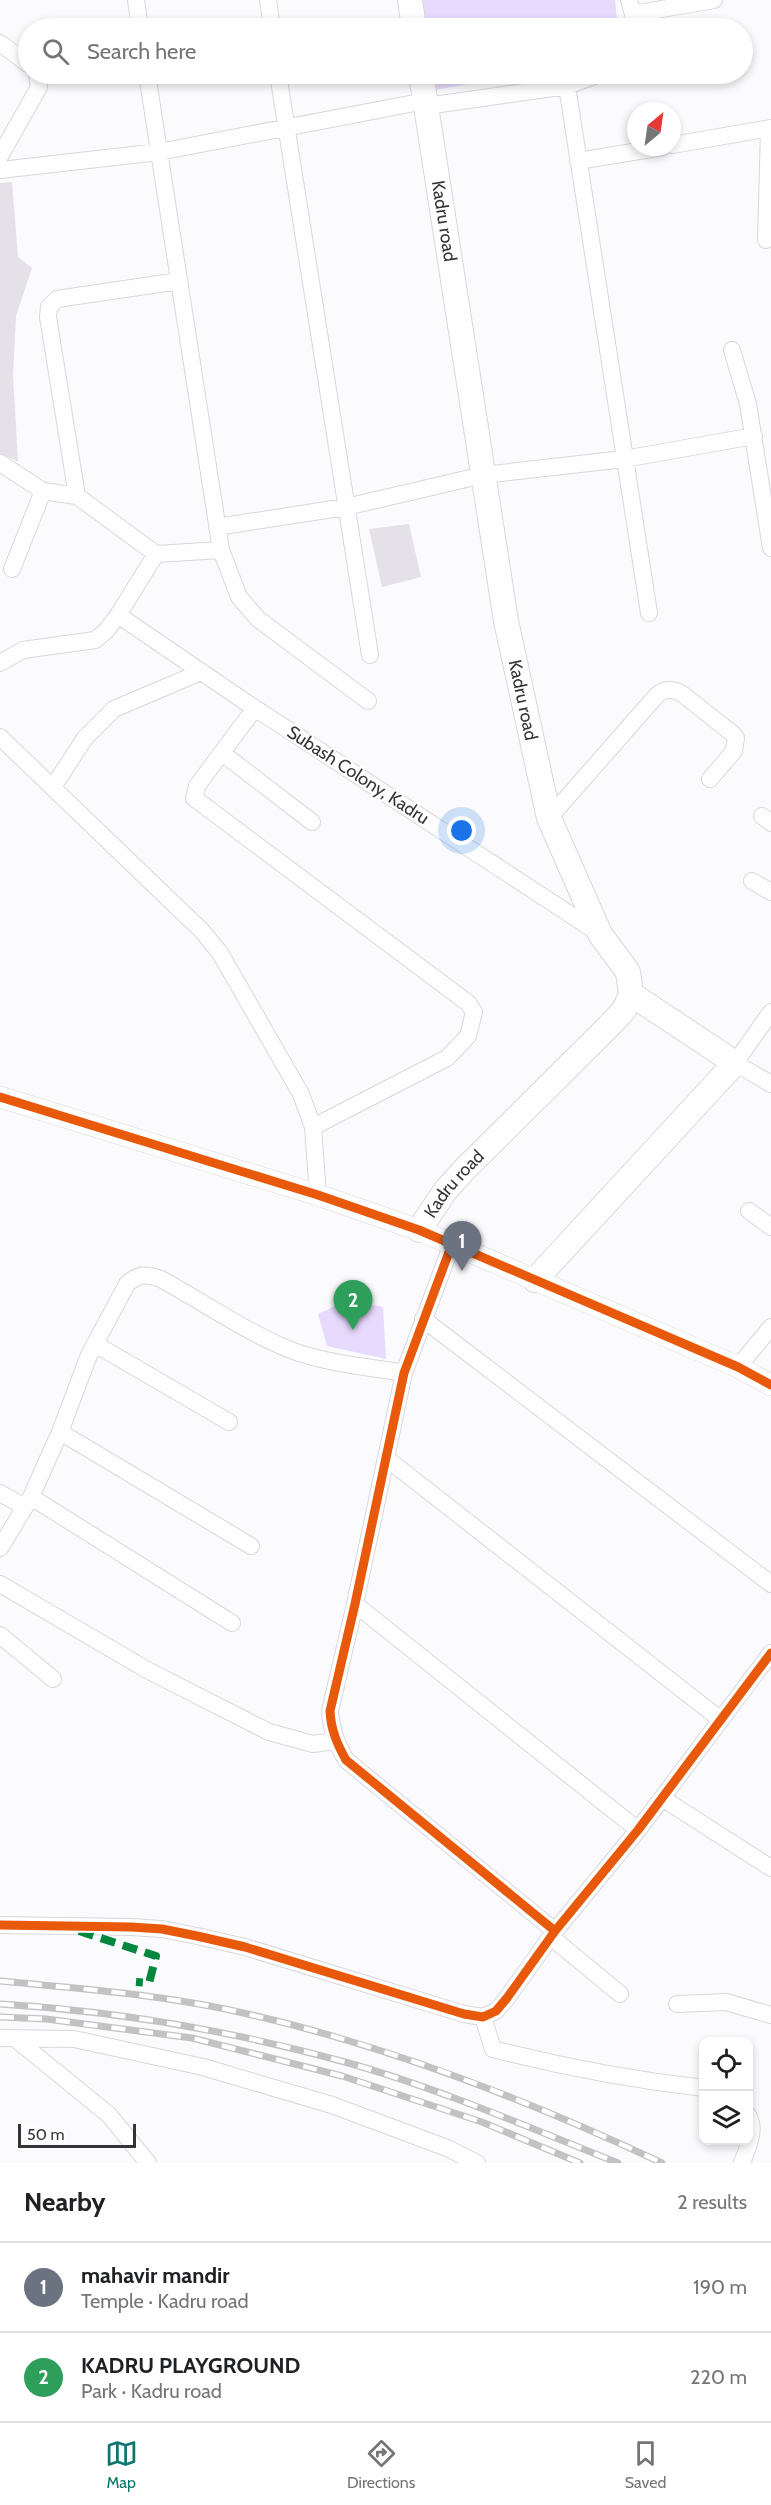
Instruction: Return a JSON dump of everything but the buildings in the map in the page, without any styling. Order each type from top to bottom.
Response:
[{"type":"main road","points":[[410,0],[413,18]]},
{"type":"main road","name":"Kadru road","points":[[419,1230],[445,1191],[608,1027],[624,1010],[631,994],[628,972],[600,934],[549,818],[506,621],[423,84]]},
{"type":"main road","points":[[535,1280],[735,1063],[631,994]]},
{"type":"street","points":[[136,0],[139,18]]},
{"type":"street","points":[[268,0],[271,18]]},
{"type":"street","points":[[632,14],[714,0]]},
{"type":"street","points":[[0,43],[18,56]]},
{"type":"street","points":[[0,156],[39,84]]},
{"type":"street","points":[[149,84],[221,550],[239,597],[258,619],[368,701]]},
{"type":"street","points":[[280,84],[370,655]]},
{"type":"street","points":[[0,170],[159,152],[286,127],[426,104],[572,84]]},
{"type":"street","points":[[567,86],[649,613]]},
{"type":"street","points":[[681,144],[770,129],[766,240]]},
{"type":"street","points":[[578,161],[627,153]]},
{"type":"street","points":[[77,496],[48,316],[49,307],[57,299],[179,281]]},
{"type":"street","points":[[732,350],[748,404],[771,548]]},
{"type":"street","points":[[217,527],[346,507],[483,475],[624,459],[754,436]]},
{"type":"street","points":[[0,463],[43,491],[77,496],[156,554],[221,550]]},
{"type":"street","points":[[12,569],[43,491]]},
{"type":"street","points":[[0,663],[23,650],[95,640],[106,631],[118,615],[156,554]]},
{"type":"street","name":"Subash Colony, Kadru","points":[[118,615],[255,708],[600,934]]},
{"type":"street","points":[[54,787],[86,738],[114,709],[201,672]]},
{"type":"street","points":[[549,818],[663,690],[671,689],[681,693],[733,734],[736,745],[734,751],[710,779]]},
{"type":"street","points":[[255,708],[197,786],[194,798],[468,1003],[474,1011],[468,1036],[447,1058],[313,1127]]},
{"type":"street","points":[[0,737],[202,931],[220,953],[301,1094],[313,1127],[318,1196]]},
{"type":"street","points":[[222,753],[312,822]]},
{"type":"street","points":[[752,881],[771,892]]},
{"type":"street","points":[[771,1012],[735,1063],[771,1084]]},
{"type":"street","points":[[0,1097],[318,1196],[419,1230],[738,1367],[771,1385]]},
{"type":"street","points":[[749,1211],[771,1227]]},
{"type":"street","points":[[452,1244],[404,1372],[356,1604],[330,1711],[335,1741],[346,1760],[369,1781],[553,1934],[620,1994]]},
{"type":"street","points":[[0,1548],[28,1502],[60,1432],[95,1344],[127,1284],[136,1276],[148,1274],[161,1279],[270,1340],[299,1353],[331,1361],[404,1372]]},
{"type":"street","points":[[423,1319],[771,1584]]},
{"type":"street","points":[[738,1367],[771,1327]]},
{"type":"street","points":[[95,1344],[229,1422]]},
{"type":"street","points":[[60,1432],[251,1546]]},
{"type":"street","points":[[386,1458],[721,1720]]},
{"type":"street","points":[[0,1493],[28,1502],[232,1623]]},
{"type":"street","points":[[0,1584],[148,1671],[269,1732],[313,1744],[335,1741]]},
{"type":"street","points":[[356,1604],[638,1830]]},
{"type":"street","points":[[0,1635],[53,1679]]},
{"type":"street","points":[[0,1925],[131,1927],[162,1929],[196,1935],[245,1947],[464,2014],[483,2017],[496,2011],[507,1998],[553,1934],[638,1830],[769,1660]]},
{"type":"street","points":[[662,1798],[770,1867]]},
{"type":"street","points":[[677,2004],[726,2002],[771,2015]]},
{"type":"street","points":[[483,2017],[493,2049],[558,2066],[636,2080],[699,2087]]},
{"type":"street","points":[[0,2038],[74,2039],[203,2067],[332,2105],[447,2148],[477,2163]]},
{"type":"street","points":[[17,2040],[109,2115],[148,2163]]},
{"type":"street","points":[[742,2163],[749,2145]]},
{"type":"shaded area","points":[[421,0],[615,0],[617,18],[424,18]]},
{"type":"shaded area","points":[[434,84],[468,84],[435,90]]},
{"type":"shaded area","points":[[347,1300],[383,1307],[386,1359],[327,1346],[318,1314]]},
{"type":"railway","points":[[0,1981],[189,2002],[305,2028],[461,2078],[562,2118],[662,2163]]},
{"type":"railway","points":[[0,2004],[131,2017],[217,2032],[303,2051],[380,2072],[414,2084],[618,2163]]},
{"type":"railway","points":[[0,2017],[46,2019],[192,2038],[342,2076],[482,2122],[580,2163]]},
{"type":"marked path","points":[[79,1931],[156,1956],[149,1983],[136,1982]]},
{"type":"cycle path","points":[[0,1097],[318,1195],[419,1230],[738,1367],[771,1385]]},
{"type":"cycle path","points":[[452,1244],[404,1373],[330,1711],[331,1718],[335,1737],[346,1760],[555,1931]]},
{"type":"cycle path","points":[[0,1925],[162,1929],[245,1947],[464,2014],[483,2017],[496,2011],[507,1998],[555,1931],[638,1830],[771,1653]]},
{"type":"place","name":"mahavir mandir","points":[[462,1271]]},
{"type":"place","name":"KADRU PLAYGROUND","points":[[353,1330]]}]
